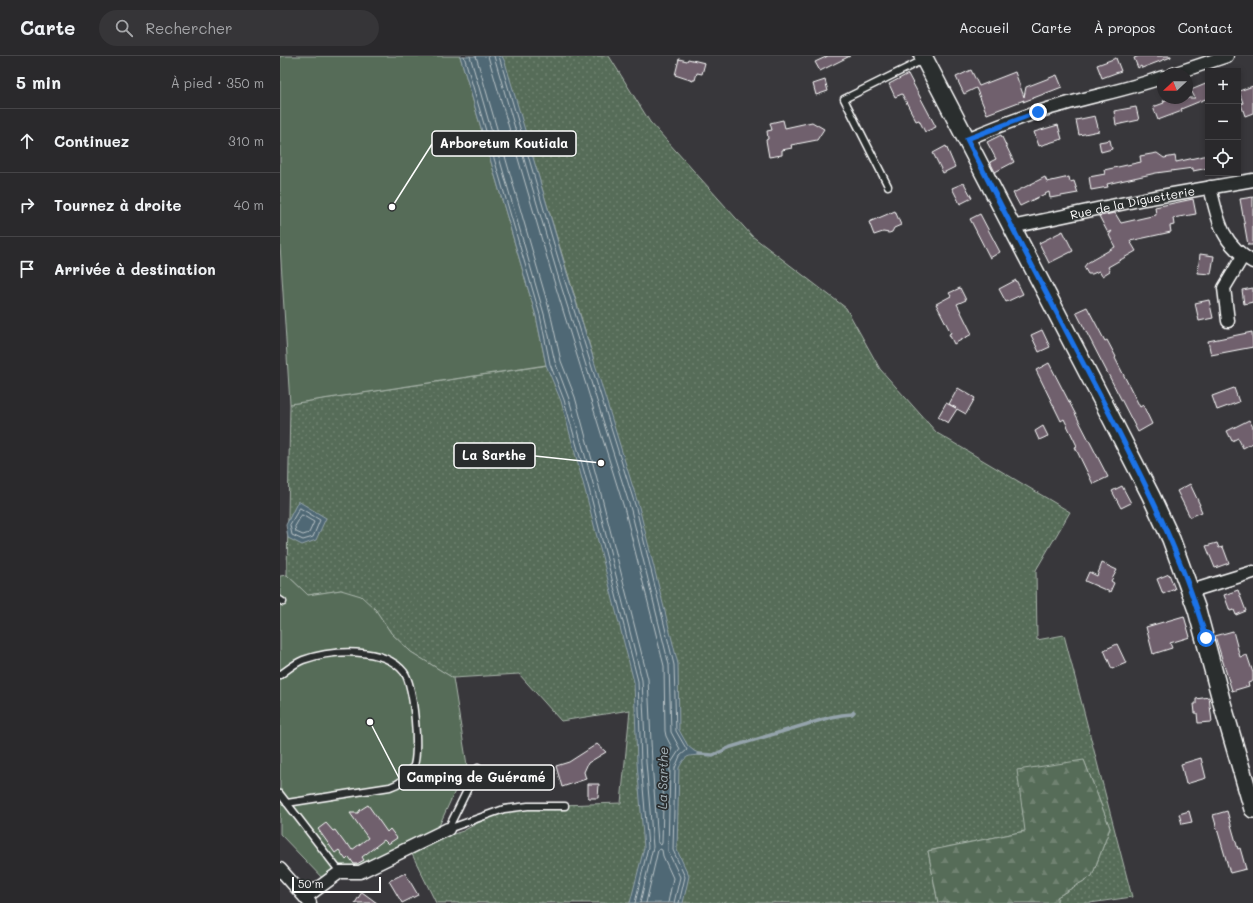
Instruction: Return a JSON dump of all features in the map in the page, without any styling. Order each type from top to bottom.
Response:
[{"type":"street","points":[[1191,68],[1226,56]]},
{"type":"street","points":[[924,58],[1151,496],[1171,539],[1191,591],[1253,809]]},
{"type":"street","points":[[967,139],[1038,112],[1157,80]]},
{"type":"street","name":"Rue de la Diguetterie","points":[[1012,227],[1144,199],[1253,180]]},
{"type":"street","points":[[1210,187],[1221,229],[1229,242],[1248,259],[1224,288],[1228,321]]},
{"type":"street","points":[[1191,591],[1253,572]]},
{"type":"street","points":[[280,869],[308,900],[340,872],[360,872],[448,829]]},
{"type":"lane","points":[[888,186],[844,99],[924,58]]},
{"type":"lane","points":[[280,675],[302,660],[330,654],[363,653],[387,659],[405,673],[411,692],[417,738],[413,768],[400,783],[390,787],[287,803]]},
{"type":"lane","points":[[448,829],[478,768]]},
{"type":"lane","points":[[280,794],[340,872]]},
{"type":"lane","points":[[448,829],[504,809],[530,806],[565,806]]},
{"type":"green space","points":[[280,56],[460,56],[536,316],[546,365],[290,404],[280,245]]},
{"type":"green space","points":[[502,56],[609,56],[650,122],[752,236],[846,308],[880,369],[937,433],[1070,512],[1036,570],[1037,640],[1064,635],[1132,897],[1090,903],[1057,903],[1057,897],[1092,876],[1110,828],[1084,760],[1025,831],[928,851],[938,903],[436,903],[409,848],[463,831],[504,809],[530,806],[621,803],[630,710],[561,721],[519,674],[453,678],[411,652],[391,633],[375,609],[341,590],[308,595],[287,575],[290,404],[575,361],[594,360]]},
{"type":"green space","points":[[287,575],[308,595],[341,590],[361,596],[375,609],[391,633],[411,652],[453,678],[467,765],[438,828],[326,882],[280,834],[280,576]]},
{"type":"green space","points":[[1084,760],[1110,828],[1092,876],[1057,897],[1057,903],[938,903],[928,851],[1025,831],[1017,770]]},
{"type":"water","points":[[460,56],[502,56],[505,62],[567,273],[639,507],[678,664],[679,730],[688,746],[694,751],[703,755],[694,755],[686,758],[679,768],[677,850],[689,876],[683,903],[630,903],[644,848],[637,763],[634,682],[561,401],[546,365],[536,316]]},
{"type":"water","points":[[298,501],[326,518],[316,540],[302,545],[288,538],[286,525]]},
{"type":"building","points":[[828,56],[850,56],[820,71],[815,62]]},
{"type":"building","points":[[1139,56],[1171,57],[1142,68],[1141,66],[1138,68],[1134,58]]},
{"type":"building","points":[[1116,58],[1121,71],[1102,78],[1097,65]]},
{"type":"building","points":[[679,59],[687,61],[688,59],[705,63],[702,74],[697,73],[695,80],[693,81],[675,75]]},
{"type":"building","points":[[971,70],[979,86],[1015,72],[1024,97],[1026,87],[1057,75],[1062,87],[987,114],[976,88],[964,94],[956,77]]},
{"type":"building","points":[[908,74],[936,127],[925,132],[919,120],[916,121],[902,94],[895,97],[889,84]]},
{"type":"building","points":[[825,80],[828,91],[816,95],[813,84]]},
{"type":"building","points":[[1205,84],[1205,99],[1181,109],[1182,111],[1158,120],[1153,107],[1161,104],[1193,104],[1193,98],[1195,98],[1193,89]]},
{"type":"building","points":[[1253,86],[1253,113],[1245,116],[1241,104],[1243,103],[1241,90]]},
{"type":"building","points":[[1136,107],[1139,120],[1116,125],[1114,111]]},
{"type":"building","points":[[1095,116],[1099,131],[1079,135],[1076,120]]},
{"type":"building","points":[[783,120],[785,128],[812,122],[824,129],[817,140],[791,145],[792,148],[782,150],[782,155],[769,157],[766,140],[768,139],[767,131],[772,130],[770,123]]},
{"type":"building","points":[[1058,125],[1062,139],[1039,146],[1034,132]]},
{"type":"building","points":[[1001,135],[1014,162],[995,172],[990,162],[996,159],[987,142]]},
{"type":"building","points":[[1110,140],[1112,149],[1101,152],[1099,142]]},
{"type":"building","points":[[946,146],[955,167],[943,173],[933,153]]},
{"type":"building","points":[[1157,153],[1164,158],[1175,156],[1176,162],[1205,156],[1205,169],[1193,171],[1193,168],[1156,173],[1107,184],[1108,187],[1091,190],[1089,177],[1105,174],[1104,170],[1141,162],[1140,156]]},
{"type":"building","points":[[1045,177],[1047,182],[1069,177],[1070,182],[1074,181],[1078,193],[1050,198],[1049,192],[1020,206],[1013,193]]},
{"type":"building","points":[[964,183],[972,198],[960,204],[952,188]]},
{"type":"building","points":[[1253,197],[1253,245],[1248,245],[1240,199]]},
{"type":"building","points":[[1193,199],[1196,214],[1173,218],[1174,225],[1170,226],[1171,232],[1130,241],[1136,251],[1108,267],[1110,271],[1102,276],[1099,271],[1088,274],[1084,267],[1087,263],[1115,247],[1109,235],[1112,231],[1108,233],[1099,216],[1115,213],[1121,223],[1156,215],[1155,207]]},
{"type":"building","points":[[895,211],[901,225],[894,228],[892,232],[883,232],[874,235],[869,222]]},
{"type":"building","points":[[980,214],[1000,252],[990,258],[970,219]]},
{"type":"building","points":[[1063,231],[1073,251],[1049,263],[1039,243]]},
{"type":"building","points":[[1200,254],[1214,256],[1211,274],[1198,273]]},
{"type":"building","points":[[1016,280],[1023,294],[1006,302],[999,289]]},
{"type":"building","points":[[960,288],[966,300],[957,304],[972,334],[954,344],[949,334],[951,333],[936,304],[951,296],[949,293]]},
{"type":"building","points":[[1253,288],[1253,302],[1244,304],[1242,290]]},
{"type":"building","points":[[1209,300],[1213,318],[1199,321],[1195,303]]},
{"type":"building","points":[[1087,307],[1105,341],[1107,340],[1140,407],[1143,405],[1152,424],[1138,432],[1076,312]]},
{"type":"building","points":[[1042,330],[1050,347],[1039,352],[1031,335]]},
{"type":"building","points":[[1252,332],[1253,347],[1211,355],[1208,341]]},
{"type":"building","points":[[1049,363],[1108,477],[1093,484],[1075,447],[1077,446],[1064,419],[1061,421],[1036,370]]},
{"type":"building","points":[[958,388],[975,398],[966,414],[957,409],[948,423],[938,417],[946,403],[956,408],[949,404]]},
{"type":"building","points":[[1234,388],[1239,402],[1217,410],[1212,396]]},
{"type":"building","points":[[1249,420],[1253,427],[1253,443],[1243,448],[1238,438],[1232,441],[1227,431]]},
{"type":"building","points":[[1043,426],[1048,436],[1039,440],[1035,431]]},
{"type":"building","points":[[1190,484],[1202,512],[1190,517],[1177,491]]},
{"type":"building","points":[[1122,486],[1131,503],[1121,508],[1112,491]]},
{"type":"building","points":[[1217,543],[1219,548],[1223,547],[1229,563],[1215,568],[1206,546]]},
{"type":"building","points":[[1102,563],[1117,570],[1111,581],[1114,583],[1110,592],[1085,581],[1089,572],[1097,576]]},
{"type":"building","points":[[1169,574],[1175,589],[1163,594],[1157,579]]},
{"type":"building","points":[[1238,590],[1246,611],[1236,615],[1234,610],[1230,611],[1224,595]]},
{"type":"building","points":[[1184,616],[1190,637],[1170,643],[1172,648],[1153,654],[1146,627]]},
{"type":"building","points":[[1233,631],[1240,657],[1247,655],[1253,673],[1253,681],[1248,683],[1249,686],[1232,691],[1215,636]]},
{"type":"building","points":[[1117,644],[1126,663],[1112,669],[1104,650]]},
{"type":"building","points":[[1209,697],[1212,722],[1198,723],[1194,704],[1196,704],[1196,699]]},
{"type":"building","points":[[597,744],[606,752],[588,763],[584,772],[586,779],[562,787],[556,766],[569,762]]},
{"type":"building","points":[[1201,758],[1206,778],[1186,784],[1181,764]]},
{"type":"building","points":[[588,784],[599,784],[598,798],[588,798]]},
{"type":"building","points":[[368,805],[387,832],[390,829],[397,838],[388,844],[384,840],[362,857],[364,860],[354,864],[349,857],[346,860],[339,850],[335,853],[318,829],[326,823],[333,831],[335,830],[346,845],[348,844],[352,850],[368,838],[350,813],[358,813]]},
{"type":"building","points":[[1189,811],[1192,822],[1182,824],[1179,814]]},
{"type":"building","points":[[1227,811],[1238,849],[1240,848],[1246,869],[1230,873],[1213,815]]},
{"type":"building","points":[[405,873],[418,895],[402,903],[389,881]]},
{"type":"building","points":[[362,892],[377,903],[355,903]]},
{"type":"waterway","points":[[699,754],[713,755],[731,747],[831,717],[852,714],[854,712]]},
{"type":"place","name":"Arboretum Koutiala","points":[[392,207]]},
{"type":"place","name":"La Sarthe","points":[[601,463]]},
{"type":"place","name":"Camping de Guéramé","points":[[370,722]]},
{"type":"route","points":[[1038,112],[967,139],[1151,496],[1171,539],[1198,610],[1206,638]]}]
